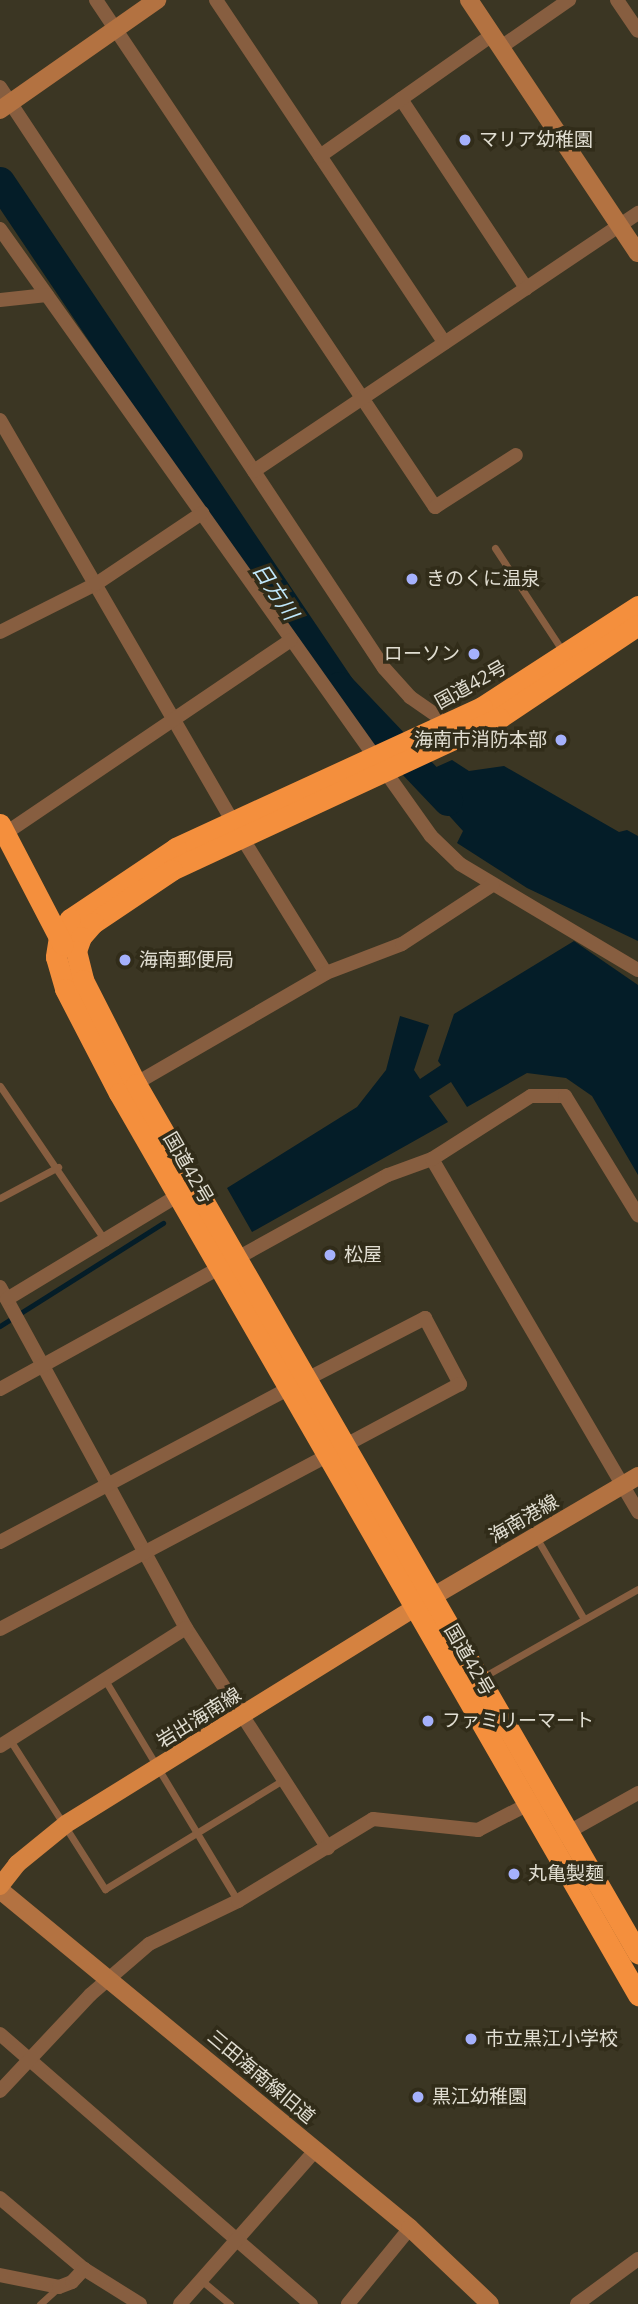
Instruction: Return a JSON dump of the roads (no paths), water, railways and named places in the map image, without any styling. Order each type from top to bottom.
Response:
[{"type":"highway","name":"国道42号","points":[[59,937],[70,919],[176,848],[237,829],[444,735],[499,718],[638,606]]},
{"type":"highway","name":"国道42号","points":[[570,661],[638,625]]},
{"type":"highway","name":"国道42号","points":[[237,829],[93,923],[77,947],[74,985],[127,1089],[185,1190],[229,1264],[307,1379],[344,1446],[527,1805],[638,1995]]},
{"type":"highway","points":[[1,831],[59,937],[74,985]]},
{"type":"highway","points":[[31,886],[47,908],[61,915],[95,902]]},
{"type":"highway","points":[[31,886],[50,959],[74,985]]},
{"type":"highway","name":"国道42号","points":[[229,1264],[288,1389],[326,1457],[422,1603],[479,1679],[638,1953]]},
{"type":"main road","name":"岩出海南線","points":[[0,1888],[17,1864],[66,1824],[422,1603]]},
{"type":"street","points":[[96,0],[435,507],[516,455]]},
{"type":"street","points":[[157,0],[3,102],[254,471],[384,668],[444,735]]},
{"type":"street","points":[[216,0],[445,343]]},
{"type":"street","points":[[469,0],[638,253]]},
{"type":"street","points":[[320,156],[401,99],[569,0]]},
{"type":"street","points":[[617,0],[638,31]]},
{"type":"street","points":[[401,99],[526,288]]},
{"type":"street","points":[[254,471],[638,213]]},
{"type":"street","points":[[0,229],[291,640],[384,762],[443,850],[492,885],[638,970]]},
{"type":"street","points":[[0,300],[47,295]]},
{"type":"street","points":[[2,427],[175,718],[237,829],[326,973]]},
{"type":"street","points":[[0,632],[96,584],[202,513]]},
{"type":"street","points":[[1,831],[291,640]]},
{"type":"street","points":[[127,1089],[326,973],[402,944],[492,885]]},
{"type":"street","points":[[0,1389],[388,1175],[432,1159],[531,1096],[565,1096],[638,1215]]},
{"type":"street","points":[[432,1159],[630,1481],[638,1512]]},
{"type":"street","points":[[185,1190],[106,1243],[2,1297],[43,1366],[186,1628],[281,1780],[328,1848]]},
{"type":"street","points":[[307,1379],[425,1318],[460,1384],[344,1446]]},
{"type":"street","points":[[0,1542],[288,1389]]},
{"type":"street","points":[[0,1629],[326,1457]]},
{"type":"street","name":"海南港線","points":[[422,1603],[630,1481]]},
{"type":"street","points":[[5,1743],[186,1628]]},
{"type":"street","points":[[549,1843],[638,1793]]},
{"type":"street","points":[[0,2091],[108,1978],[149,1944],[238,1901],[373,1819],[478,1830],[547,1795]]},
{"type":"street","name":"三田海南線旧道","points":[[0,1888],[410,2228],[485,2302]]},
{"type":"street","points":[[0,2034],[311,2304]]},
{"type":"street","points":[[180,2304],[316,2150]]},
{"type":"street","points":[[0,2198],[84,2269],[140,2304]]},
{"type":"street","points":[[348,2304],[410,2228]]},
{"type":"street","points":[[577,2304],[638,2259]]},
{"type":"street","points":[[0,2275],[59,2287],[72,2282],[84,2269]]},
{"type":"lane","points":[[495,548],[570,661]]},
{"type":"lane","points":[[0,1086],[58,1167],[106,1243]]},
{"type":"lane","points":[[0,1198],[58,1167]]},
{"type":"lane","points":[[536,1537],[584,1619]]},
{"type":"lane","points":[[479,1679],[638,1589]]},
{"type":"lane","points":[[105,1680],[238,1901]]},
{"type":"lane","points":[[5,1743],[66,1824],[105,1889],[281,1780]]},
{"type":"lane","points":[[201,2280],[230,2304]]},
{"type":"lane","points":[[40,2304],[59,2287]]},
{"type":"water","points":[[452,760],[469,771],[504,766],[619,832],[627,830],[638,836],[638,941],[527,888],[457,843],[463,831],[414,777]]},
{"type":"water","points":[[574,941],[638,985],[638,1175],[592,1096],[566,1078],[527,1073],[467,1107],[451,1082],[429,1096],[448,1122],[252,1232],[227,1188],[357,1107],[386,1070],[400,1016],[429,1025],[414,1070],[420,1079],[441,1065],[438,1061],[454,1014]]},
{"type":"waterway","name":"日方川","points":[[0,182],[340,687],[448,801]]},
{"type":"waterway","points":[[0,1326],[163,1223]]},
{"type":"place","name":"マリア幼稚園","points":[[465,140]]},
{"type":"place","name":"きのくに温泉","points":[[412,579]]},
{"type":"place","name":"ローソン","points":[[474,654]]},
{"type":"place","name":"海南市消防本部","points":[[561,740]]},
{"type":"place","name":"海南郵便局","points":[[125,960]]},
{"type":"place","name":"松屋","points":[[330,1255]]},
{"type":"place","name":"ファミリーマート","points":[[428,1721]]},
{"type":"place","name":"丸亀製麺","points":[[514,1874]]},
{"type":"place","name":"市立黒江小学校","points":[[471,2039]]},
{"type":"place","name":"黒江幼稚園","points":[[418,2097]]}]
